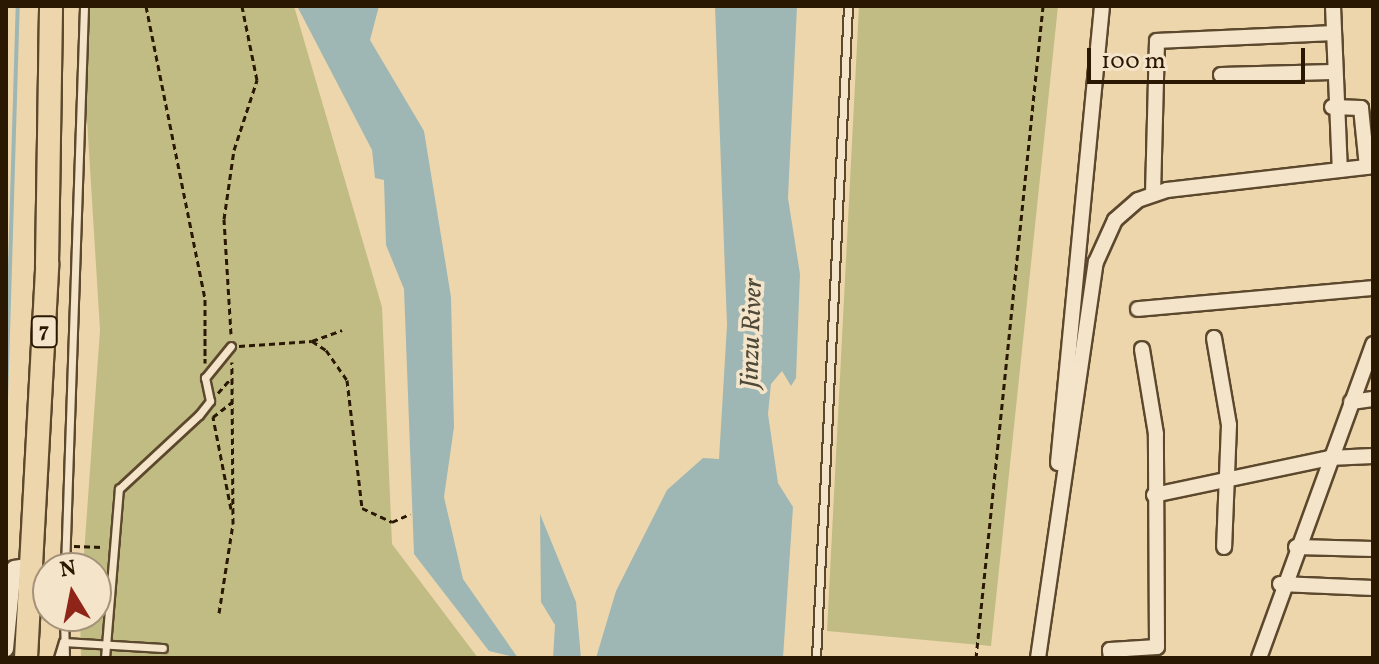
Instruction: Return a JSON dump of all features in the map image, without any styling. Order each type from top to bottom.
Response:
[{"type":"main road","name":"7","points":[[32,552],[51,6]]},
{"type":"main road","name":"7","points":[[26,658],[32,565]]},
{"type":"street","points":[[1058,512],[1058,420],[1102,6]]},
{"type":"street","points":[[1333,6],[1332,107],[1340,170]]},
{"type":"street","points":[[1153,194],[1157,41],[1333,33]]},
{"type":"street","points":[[1221,75],[1332,72]]},
{"type":"street","points":[[1038,658],[1096,262],[1115,220],[1153,194],[1370,166],[1361,108],[1332,107]]},
{"type":"street","points":[[1138,309],[1373,288]]},
{"type":"street","points":[[1214,338],[1229,425],[1224,547]]},
{"type":"street","points":[[1259,658],[1280,584],[1373,344]]},
{"type":"street","points":[[1111,658],[1110,650],[1157,647],[1156,434],[1142,349]]},
{"type":"street","points":[[1351,402],[1373,399]]},
{"type":"street","points":[[1154,495],[1329,458],[1373,456]]},
{"type":"street","points":[[1296,547],[1373,549]]},
{"type":"street","points":[[6,649],[14,568],[32,565]]},
{"type":"street","points":[[1280,584],[1373,588]]},
{"type":"lane","points":[[66,552],[84,6]]},
{"type":"lane","points":[[816,658],[848,6]]},
{"type":"lane","points":[[105,658],[110,547],[119,489],[199,415],[210,401],[205,378],[231,346]]},
{"type":"lane","points":[[63,632],[65,658]]},
{"type":"lane","points":[[63,642],[163,648]]},
{"type":"lane","points":[[58,658],[63,642]]},
{"type":"path","points":[[146,6],[205,299],[205,378]]},
{"type":"path","points":[[219,613],[232,513],[231,346],[224,219],[234,150],[257,80],[242,6]]},
{"type":"path","points":[[976,658],[1043,6]]},
{"type":"path","points":[[231,346],[312,341],[342,330]]},
{"type":"path","points":[[312,341],[347,380],[362,508],[392,522],[410,514]]},
{"type":"path","points":[[232,402],[213,417],[232,513]]},
{"type":"path","points":[[66,545],[110,547]]},
{"type":"shaded area","points":[[80,6],[294,6],[382,307],[392,544],[478,658],[81,658],[80,632],[112,632],[112,552],[84,552],[100,330]]},
{"type":"shaded area","points":[[859,6],[1058,6],[991,646],[827,631]]},
{"type":"water","points":[[297,6],[379,6],[370,40],[424,131],[451,297],[454,427],[444,497],[463,579],[518,658],[489,651],[414,554],[404,289],[386,245],[384,180],[375,178],[372,150]]},
{"type":"water","name":"Jinzu River","points":[[715,6],[797,6],[788,198],[800,274],[796,378],[791,386],[782,371],[771,384],[768,414],[778,483],[793,507],[783,658],[596,658],[616,591],[667,490],[703,458],[719,459],[727,325]]},
{"type":"water","points":[[540,514],[576,602],[581,658],[553,658],[555,625],[541,602]]},
{"type":"waterway","points":[[6,401],[18,6]]}]
